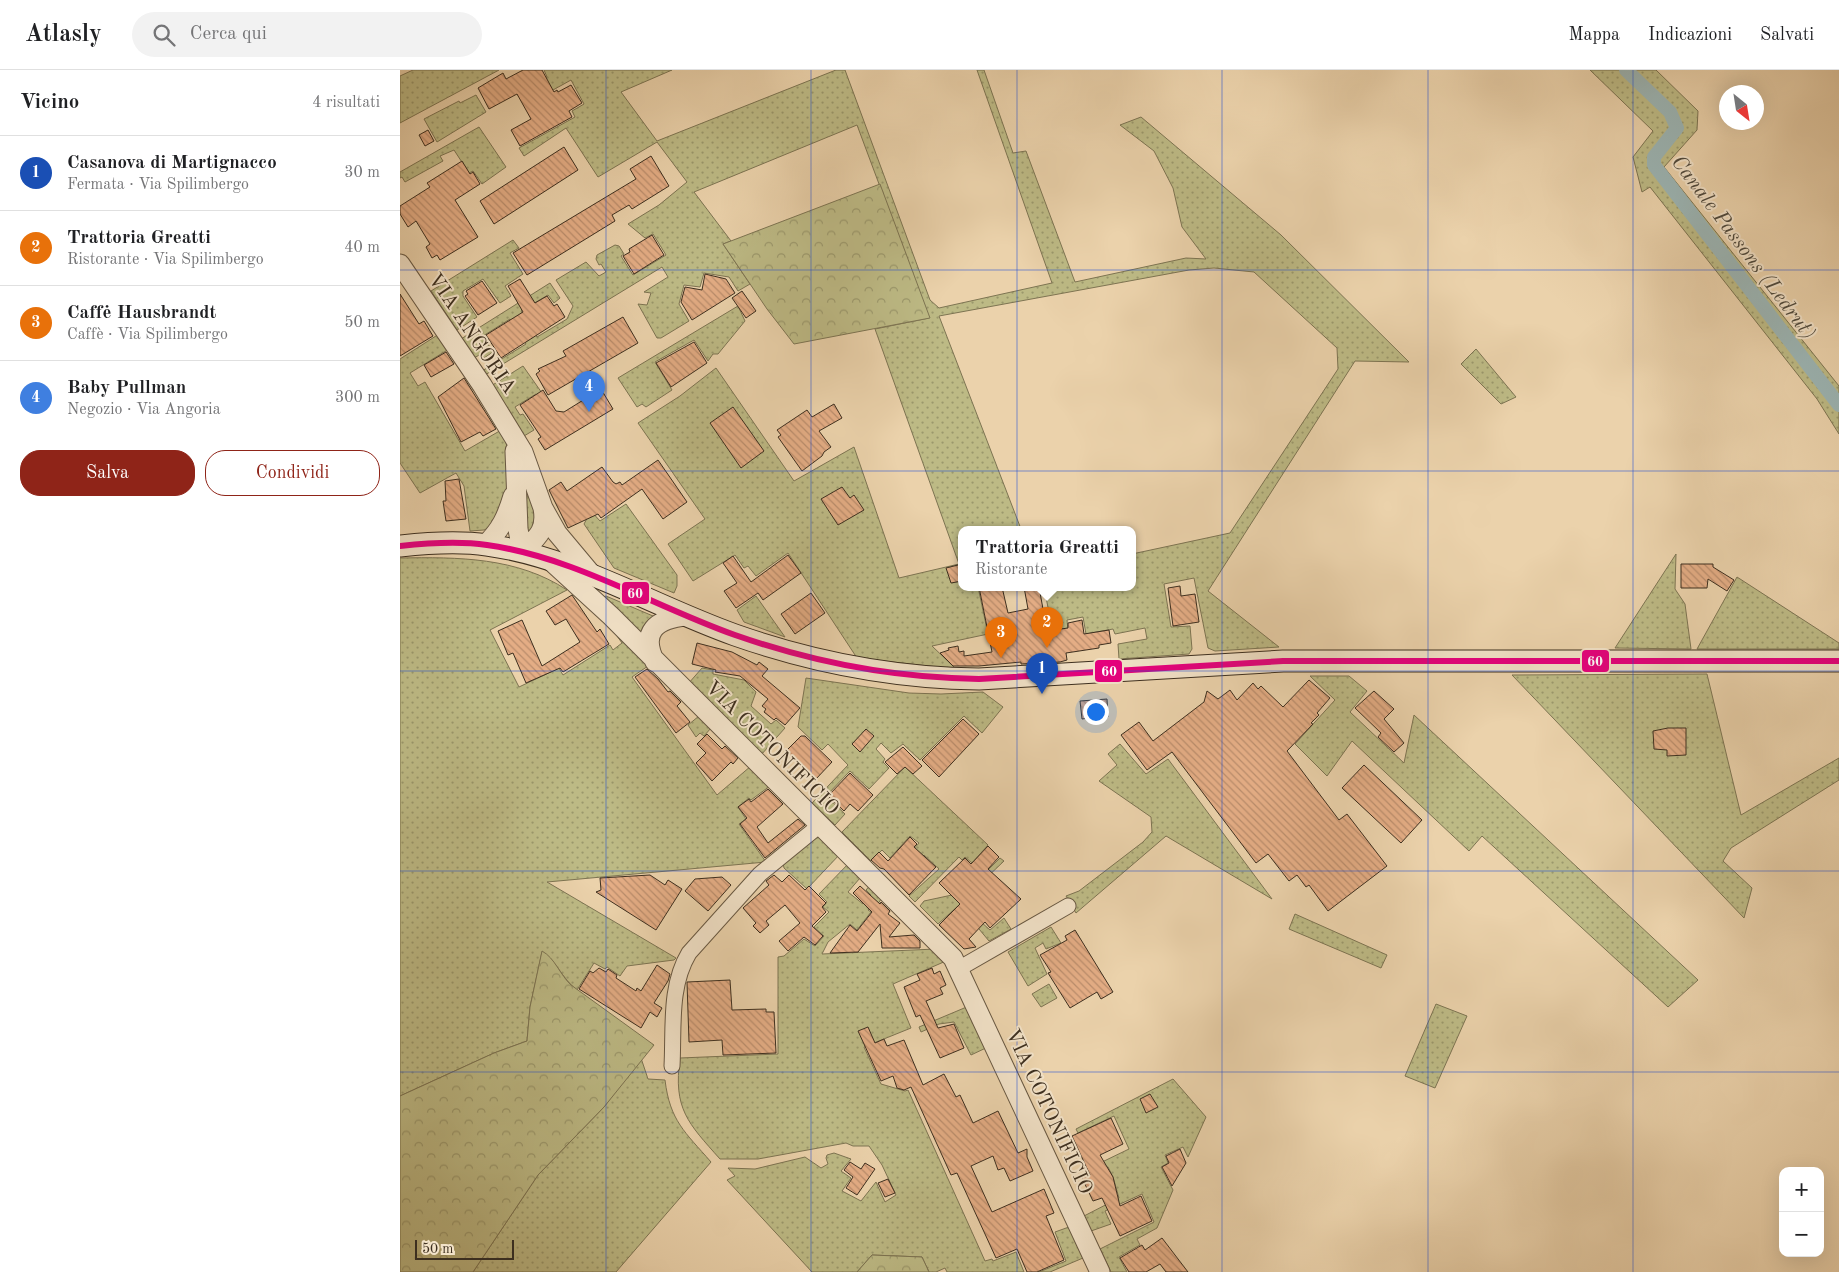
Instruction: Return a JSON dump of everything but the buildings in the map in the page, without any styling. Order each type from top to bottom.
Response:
[{"type":"main road","points":[[400,546],[423,544],[485,545],[522,552],[594,577],[736,635],[827,662],[880,673],[930,678],[979,679],[1283,661],[1839,662]]},
{"type":"street","name":"VIA ANGORIA","points":[[400,264],[509,428],[523,452],[543,508],[557,533],[594,577]]},
{"type":"street","name":"VIA ANGORIA","points":[[509,428],[517,456],[518,529],[522,552]]},
{"type":"street","name":"VIA ANGORIA","points":[[485,545],[504,523],[517,483]]},
{"type":"street","name":"VIA ANGORIA","points":[[522,552],[541,532],[545,521],[543,508]]},
{"type":"street","name":"VIA COTONIFICIO","points":[[551,561],[611,616],[656,663],[942,946],[960,968],[1100,1272]]},
{"type":"street","points":[[656,663],[649,642],[655,626],[666,619],[686,616]]},
{"type":"street","points":[[672,1066],[676,979],[680,967],[689,953],[760,874],[820,825]]},
{"type":"street","points":[[960,968],[1068,906]]},
{"type":"green space","points":[[413,70],[499,70],[400,123],[400,76]]},
{"type":"green space","points":[[544,70],[672,70],[621,92],[657,141],[836,70],[845,70],[930,300],[939,308],[1052,283],[977,70],[984,70],[1013,153],[1026,151],[1075,282],[1186,258],[1206,259],[1182,227],[1173,188],[1154,151],[1120,125],[1141,117],[1281,235],[1409,362],[1355,361],[1208,591],[1279,647],[1215,651],[1208,648],[1194,578],[1164,584],[1171,627],[1190,626],[1192,649],[1189,654],[1119,659],[1118,644],[1147,639],[1145,628],[1115,634],[1113,629],[1086,634],[1083,617],[1067,620],[1068,631],[1053,633],[1045,591],[1136,591],[1136,553],[1230,533],[1338,369],[1337,348],[1254,272],[1214,268],[1189,270],[939,316],[1020,526],[958,526],[958,561],[875,329],[929,318],[857,125],[694,192],[731,241],[723,244],[750,284],[738,291],[729,277],[704,273],[700,287],[684,285],[679,304],[689,321],[661,338],[657,338],[638,304],[647,305],[651,293],[644,292],[668,277],[662,267],[485,375],[482,371],[526,344],[510,319],[483,336],[493,352],[484,358],[481,354],[474,358],[461,339],[550,283],[560,298],[554,303],[548,295],[521,311],[537,337],[567,319],[573,306],[556,280],[586,262],[599,276],[606,272],[601,264],[599,265],[596,259],[597,255],[615,245],[619,246],[624,254],[621,256],[633,275],[666,255],[653,234],[645,238],[628,224],[659,205],[687,182],[657,142],[598,177],[566,128],[524,156],[519,148],[575,117],[572,111],[584,104],[571,80],[535,100],[519,97],[517,94],[547,77]]},
{"type":"green space","points":[[1590,70],[1656,70],[1698,111],[1697,130],[1664,167],[1839,386],[1839,434],[1817,399],[1650,187],[1642,192],[1633,157],[1653,131]]},
{"type":"green space","points":[[476,95],[486,112],[437,142],[424,119],[459,101],[460,103]]},
{"type":"green space","points":[[479,127],[506,167],[482,184],[473,171],[469,173],[454,150],[440,156],[443,161],[405,182],[402,177],[400,178],[400,172]]},
{"type":"green space","points":[[880,184],[930,318],[794,344],[767,309],[723,244]]},
{"type":"green space","points":[[513,240],[519,248],[510,253],[523,274],[505,286],[511,296],[500,303],[483,279],[463,291],[463,296],[477,317],[457,330],[431,291]]},
{"type":"green space","points":[[738,306],[745,321],[718,354],[713,354],[708,361],[694,340],[655,362],[672,390],[646,407],[642,404],[637,407],[618,378]]},
{"type":"green space","points":[[439,334],[449,349],[410,373],[418,386],[425,382],[465,451],[503,429],[509,456],[511,482],[498,520],[492,520],[492,526],[484,530],[470,531],[464,486],[456,473],[420,493],[400,463],[400,359]]},
{"type":"green space","points":[[1476,349],[1516,397],[1501,404],[1461,364]]},
{"type":"green space","points":[[523,366],[549,403],[544,407],[536,394],[515,407],[520,415],[523,414],[534,430],[524,436],[491,386]]},
{"type":"green space","points":[[716,368],[794,481],[854,447],[899,578],[958,564],[958,591],[979,591],[988,634],[932,646],[956,669],[857,658],[788,553],[756,576],[748,566],[744,568],[735,555],[693,581],[668,544],[705,519],[638,423],[680,396]]},
{"type":"green space","points":[[531,494],[540,516],[528,539],[524,520],[526,497]]},
{"type":"green space","points":[[626,504],[677,575],[677,586],[674,593],[614,568],[584,524],[591,511],[600,521]]},
{"type":"green space","points":[[1676,554],[1675,589],[1685,604],[1691,649],[1615,648]]},
{"type":"green space","points":[[400,558],[465,559],[507,565],[548,579],[567,590],[490,630],[519,687],[559,668],[563,675],[610,645],[613,650],[622,643],[617,636],[648,666],[632,677],[717,795],[751,766],[770,786],[738,807],[746,819],[739,824],[766,862],[547,882],[676,958],[674,960],[627,966],[620,976],[607,967],[605,969],[594,963],[577,990],[550,958],[542,952],[530,1007],[527,1041],[494,1053],[400,1096]]},
{"type":"green space","points":[[1737,577],[1839,643],[1839,649],[1697,649]]},
{"type":"green space","points":[[606,596],[653,616],[645,624],[642,635],[603,597]]},
{"type":"green space","points":[[756,596],[785,637],[744,622],[737,610]]},
{"type":"green space","points":[[702,668],[713,670],[713,674],[744,680],[756,692],[751,706],[771,724],[776,720],[785,728],[761,755],[688,684]]},
{"type":"green space","points":[[1707,674],[1741,815],[1839,758],[1839,780],[1731,848],[1723,861],[1752,888],[1744,918],[1512,675]]},
{"type":"green space","points":[[1310,676],[1349,676],[1367,691],[1350,712],[1404,763],[1414,715],[1698,980],[1668,1007],[1482,836],[1469,851],[1352,741],[1327,776],[1295,744],[1335,700]]},
{"type":"green space","points":[[806,678],[909,693],[983,692],[1003,707],[982,733],[964,716],[920,760],[903,744],[891,753],[881,743],[876,749],[885,759],[883,762],[889,768],[869,789],[850,771],[826,796],[845,814],[835,825],[812,803],[848,765],[828,744],[822,750],[798,727]]},
{"type":"green space","points":[[699,716],[711,728],[704,736],[700,733],[696,737],[688,725]]},
{"type":"green space","points":[[1120,744],[1146,774],[1168,759],[1272,899],[1166,836],[1076,913],[1066,896],[1079,891],[1143,842],[1152,832],[1151,817],[1099,781],[1117,765],[1108,754]]},
{"type":"green space","points":[[905,767],[988,845],[972,863],[965,857],[962,860],[959,857],[915,902],[909,896],[939,869],[924,855],[919,860],[911,852],[919,843],[910,836],[890,858],[882,850],[871,861],[842,832]]},
{"type":"green space","points":[[820,832],[841,853],[807,889],[784,868],[783,863]]},
{"type":"green space","points":[[1000,858],[1004,861],[960,903],[990,930],[1004,918],[1011,929],[989,941],[959,905],[938,924],[920,906],[924,901],[952,895],[958,900]]},
{"type":"green space","points":[[850,862],[861,872],[860,878],[848,892],[863,904],[871,895],[866,890],[872,883],[884,895],[877,905],[873,903],[868,910],[871,912],[857,930],[850,924],[828,942],[822,954],[936,949],[946,961],[893,984],[911,1028],[864,1047],[881,1084],[905,1091],[908,1090],[985,1261],[992,1259],[993,1261],[1016,1252],[1024,1272],[947,1272],[945,1268],[936,1272],[929,1272],[922,1257],[872,1255],[857,1272],[812,1272],[727,1180],[735,1176],[728,1168],[755,1169],[805,1157],[821,1168],[828,1164],[827,1155],[834,1153],[851,1159],[841,1171],[851,1178],[842,1191],[861,1201],[876,1182],[885,1202],[896,1195],[882,1165],[869,1146],[853,1146],[846,1143],[758,1159],[720,1159],[691,1125],[685,1114],[679,1090],[680,1058],[778,1054],[778,957],[784,956],[804,939],[815,946],[824,936],[814,927],[829,912],[823,907],[827,902],[819,894]]},
{"type":"green space","points":[[1295,914],[1387,955],[1381,968],[1289,929]]},
{"type":"green space","points":[[1051,927],[1061,943],[1046,949],[1043,943],[1035,948],[1047,974],[1028,986],[1008,952]]},
{"type":"green space","points":[[542,951],[547,954],[571,985],[654,1045],[604,1107],[538,1175],[473,1272],[400,1272],[400,1096],[494,1053],[527,1041],[530,1007]]},
{"type":"green space","points":[[1049,984],[1057,998],[1041,1007],[1032,994]]},
{"type":"green space","points":[[1436,1004],[1467,1016],[1435,1088],[1405,1076]]},
{"type":"green space","points":[[969,1006],[988,1047],[971,1055],[954,1022],[939,1024],[921,1032],[919,1027]]},
{"type":"green space","points":[[641,1058],[648,1079],[665,1080],[671,1106],[680,1125],[711,1162],[616,1272],[473,1272],[538,1175],[604,1107]]},
{"type":"green space","points":[[1173,1079],[1206,1117],[1188,1157],[1183,1147],[1165,1155],[1168,1163],[1161,1167],[1173,1190],[1157,1228],[1137,1239],[1140,1245],[1119,1257],[1127,1272],[1111,1272],[1100,1249],[1154,1222],[1142,1194],[1105,1211],[1111,1224],[1091,1231],[1084,1216],[1119,1198],[1108,1167],[1103,1169],[1100,1163],[1129,1149],[1114,1116],[1078,1133],[1076,1129]]},
{"type":"green space","points":[[1069,1227],[1083,1258],[1050,1272],[1039,1272],[1066,1261],[1055,1232]]},
{"type":"green space","points":[[872,1255],[922,1257],[929,1272],[857,1272]]},
{"type":"waterway","name":"Canale Passons (Ledrut)","points":[[1626,70],[1670,112],[1677,128],[1654,157],[1654,165],[1839,405]]},
{"type":"transit line","name":"60","points":[[400,546],[432,543],[466,543],[519,551],[582,571],[704,623],[765,645],[825,661],[916,676],[979,679],[1283,661],[1839,661]]},
{"type":"place","name":"Baby Pullman","points":[[589,412]]},
{"type":"place","name":"Trattoria Greatti","points":[[1047,648]]},
{"type":"place","name":"Caffė Hausbrandt","points":[[1001,658]]},
{"type":"place","name":"Casanova di Martignacco","points":[[1042,694]]}]
